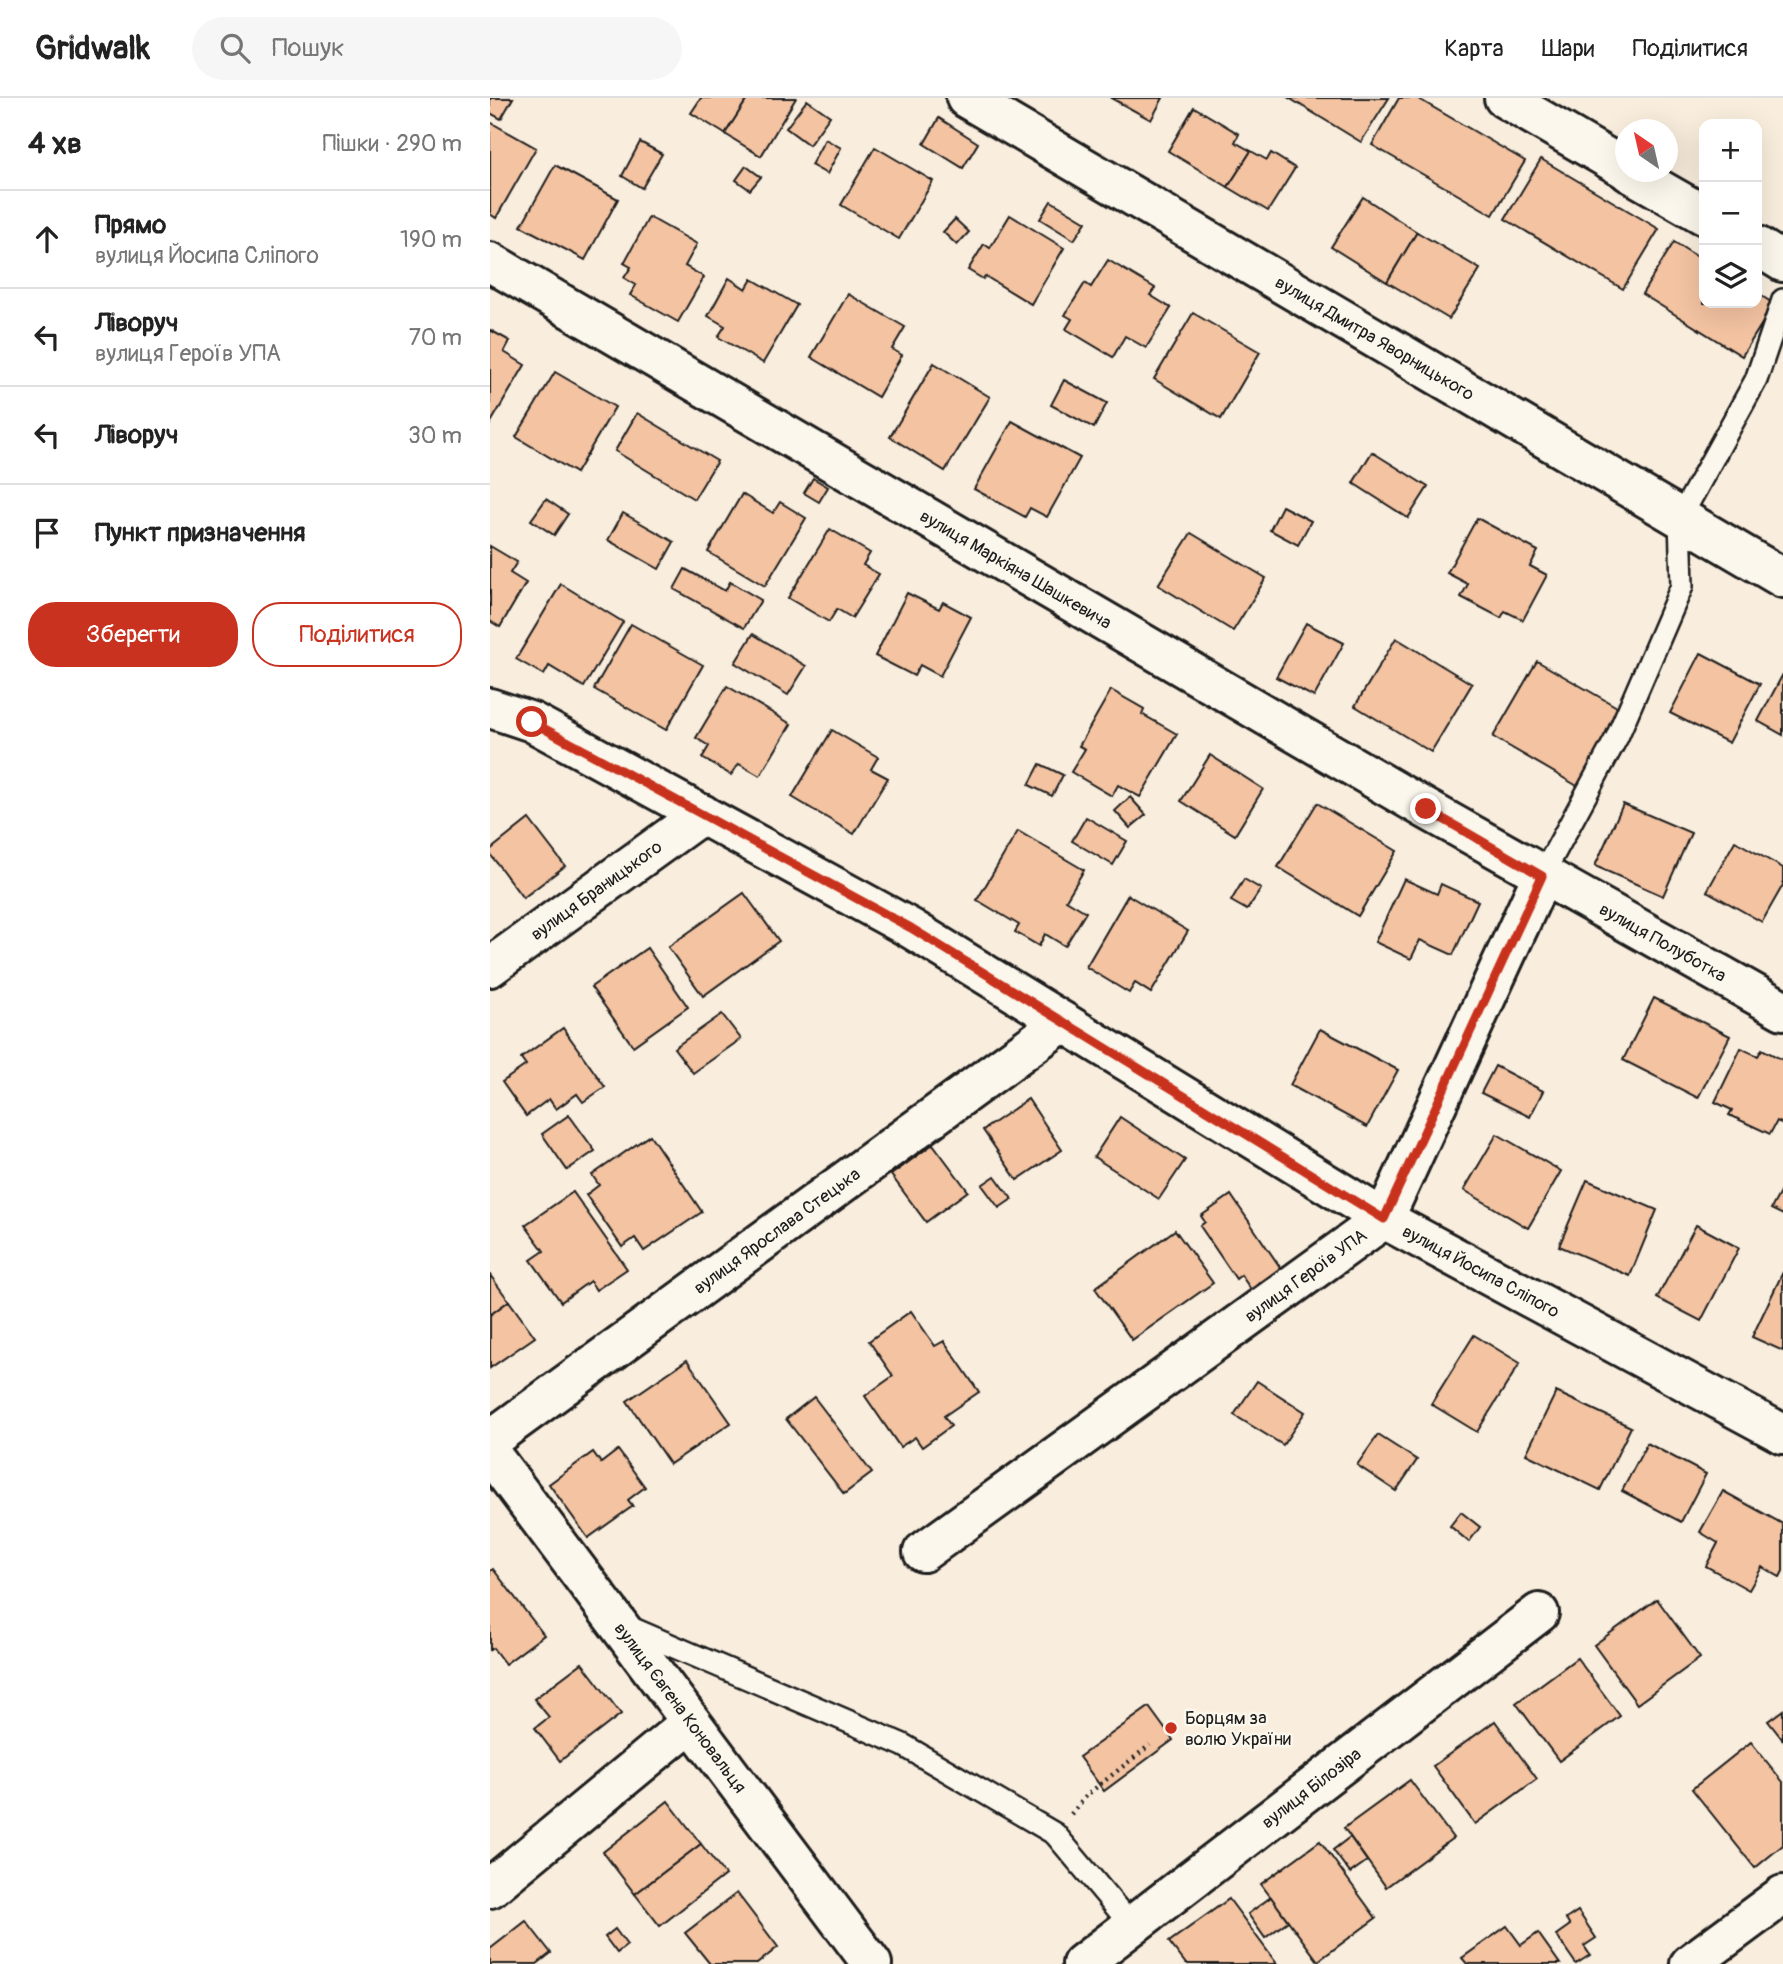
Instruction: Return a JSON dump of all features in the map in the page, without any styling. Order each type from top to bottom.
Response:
[{"type":"street","name":"вулиця Дмитра Яворницького","points":[[966,98],[1783,578]]},
{"type":"street","points":[[1504,98],[1615,162]]},
{"type":"street","points":[[1648,182],[1699,212]]},
{"type":"street","points":[[1762,249],[1783,262]]},
{"type":"street","name":"вулиця Маркіяна Шашкевича","points":[[490,262],[1542,876]]},
{"type":"street","name":"вулиця Йосипа Сліпого","points":[[490,708],[532,722],[911,928],[1384,1219],[1783,1434]]},
{"type":"street","name":"вулиця Браницького","points":[[490,967],[702,814]]},
{"type":"street","name":"вулиця Полуботка","points":[[1542,876],[1783,1010]]},
{"type":"street","name":"вулиця Героїв УПА","points":[[923,1552],[1384,1219],[1542,876]]},
{"type":"street","name":"вулиця Ярослава Стецька","points":[[490,1440],[1063,1022]]},
{"type":"street","name":"вулиця Євгена Коновальця","points":[[490,1453],[872,1964]]},
{"type":"street","name":"вулиця Білозіра","points":[[1082,1964],[1539,1613]]},
{"type":"street","points":[[490,1888],[691,1722]]},
{"type":"street","points":[[1690,1964],[1783,1895]]},
{"type":"lane","points":[[1542,876],[1617,737],[1682,586],[1680,518],[1756,380],[1783,300]]},
{"type":"lane","points":[[615,1621],[903,1745],[1055,1834],[1132,1926]]},
{"type":"path","points":[[1088,1794],[1150,1745]]},
{"type":"building","points":[[490,98],[513,98],[501,119],[490,113]]},
{"type":"building","points":[[701,98],[748,98],[725,134],[691,113]]},
{"type":"building","points":[[748,98],[796,98],[761,156],[725,134]]},
{"type":"building","points":[[1111,98],[1163,98],[1151,120]]},
{"type":"building","points":[[1289,98],[1389,98],[1361,142]]},
{"type":"building","points":[[1399,98],[1417,98],[1525,161],[1493,215],[1372,145]]},
{"type":"building","points":[[807,100],[830,116],[809,145],[786,128]]},
{"type":"building","points":[[1194,107],[1239,134],[1235,142],[1251,151],[1228,187],[1168,151]]},
{"type":"building","points":[[939,118],[978,143],[963,168],[924,144]]},
{"type":"building","points":[[490,122],[536,148],[496,218],[490,214]]},
{"type":"building","points":[[825,139],[841,148],[827,174],[811,165]]},
{"type":"building","points":[[640,142],[662,154],[642,188],[622,176]]},
{"type":"building","points":[[875,147],[933,181],[899,239],[841,205]]},
{"type":"building","points":[[1251,151],[1267,160],[1271,153],[1295,168],[1268,211],[1228,187]]},
{"type":"building","points":[[1541,159],[1659,229],[1623,289],[1505,219]]},
{"type":"building","points":[[555,165],[618,199],[585,260],[521,226]]},
{"type":"building","points":[[746,166],[761,177],[750,190],[736,180]]},
{"type":"building","points":[[1363,197],[1417,232],[1387,282],[1331,247]]},
{"type":"building","points":[[1051,201],[1086,222],[1074,240],[1040,219]]},
{"type":"building","points":[[1010,215],[1064,248],[1031,304],[985,276],[983,279],[968,270],[984,244],[990,248]]},
{"type":"building","points":[[649,217],[697,244],[685,266],[704,277],[678,322],[630,295],[636,285],[624,278],[631,267],[624,263]]},
{"type":"building","points":[[955,219],[969,232],[957,245],[943,232]]},
{"type":"building","points":[[1417,232],[1480,269],[1449,319],[1387,282]]},
{"type":"building","points":[[1674,242],[1699,258],[1699,308],[1762,308],[1762,296],[1774,304],[1742,356],[1642,294]]},
{"type":"building","points":[[1108,260],[1155,288],[1150,295],[1171,308],[1146,348],[1125,336],[1113,357],[1066,329],[1072,319],[1065,315],[1085,283],[1091,287]]},
{"type":"building","points":[[729,278],[746,289],[752,279],[797,305],[763,363],[718,337],[725,326],[708,316]]},
{"type":"building","points":[[848,294],[905,327],[892,349],[902,355],[878,397],[811,357]]},
{"type":"building","points":[[1193,313],[1260,352],[1221,419],[1154,379]]},
{"type":"building","points":[[490,330],[510,341],[504,352],[525,365],[490,424]]},
{"type":"building","points":[[934,363],[990,397],[945,471],[890,437]]},
{"type":"building","points":[[555,372],[615,407],[576,473],[516,437]]},
{"type":"building","points":[[1064,380],[1107,403],[1094,428],[1051,405]]},
{"type":"building","points":[[637,413],[717,461],[694,499],[615,451]]},
{"type":"building","points":[[1012,421],[1080,458],[1047,517],[1030,508],[1025,517],[974,489]]},
{"type":"building","points":[[1372,452],[1428,487],[1408,518],[1353,483]]},
{"type":"building","points":[[813,478],[828,487],[819,502],[804,493]]},
{"type":"building","points":[[742,494],[773,513],[780,502],[806,518],[765,586],[708,552]]},
{"type":"building","points":[[546,499],[568,514],[554,535],[531,520]]},
{"type":"building","points":[[1282,506],[1311,521],[1298,545],[1270,530]]},
{"type":"building","points":[[623,513],[674,542],[659,569],[608,540]]},
{"type":"building","points":[[1477,518],[1538,551],[1530,566],[1547,575],[1523,620],[1505,611],[1501,618],[1461,597],[1468,584],[1447,573]]},
{"type":"building","points":[[830,529],[870,553],[863,565],[879,574],[852,618],[837,609],[829,622],[788,598]]},
{"type":"building","points":[[1191,533],[1266,578],[1233,631],[1158,585]]},
{"type":"building","points":[[490,546],[517,562],[510,573],[526,583],[500,627],[490,621]]},
{"type":"building","points":[[685,569],[725,591],[730,582],[761,600],[744,628],[674,589]]},
{"type":"building","points":[[561,584],[623,622],[584,687],[549,666],[544,675],[516,659]]},
{"type":"building","points":[[907,593],[939,609],[943,602],[971,617],[940,676],[920,665],[914,676],[875,656]]},
{"type":"building","points":[[1306,623],[1344,643],[1314,697],[1276,677]]},
{"type":"building","points":[[631,624],[703,665],[666,730],[594,689]]},
{"type":"building","points":[[753,634],[806,666],[788,695],[735,663]]},
{"type":"building","points":[[1396,638],[1472,684],[1431,752],[1355,706]]},
{"type":"building","points":[[1701,653],[1760,684],[1729,743],[1670,713]]},
{"type":"building","points":[[1537,661],[1624,711],[1579,787],[1493,737]]},
{"type":"building","points":[[1783,674],[1783,735],[1758,721]]},
{"type":"building","points":[[727,686],[791,724],[760,776],[739,764],[731,775],[702,758],[709,746],[696,738]]},
{"type":"building","points":[[1111,690],[1144,709],[1142,714],[1177,734],[1140,797],[1118,785],[1112,796],[1071,772],[1085,749],[1079,746]]},
{"type":"building","points":[[832,730],[878,757],[871,769],[888,778],[854,834],[792,797]]},
{"type":"building","points":[[1210,755],[1263,789],[1235,835],[1181,801]]},
{"type":"building","points":[[1040,764],[1063,775],[1052,796],[1029,785]]},
{"type":"building","points":[[1130,797],[1146,815],[1130,828],[1115,811]]},
{"type":"building","points":[[1317,803],[1397,851],[1358,916],[1278,867]]},
{"type":"building","points":[[1623,804],[1691,833],[1663,896],[1595,866]]},
{"type":"building","points":[[1086,817],[1127,841],[1113,865],[1072,841]]},
{"type":"building","points":[[529,819],[565,866],[523,898],[490,854],[490,850]]},
{"type":"building","points":[[1018,831],[1084,870],[1066,900],[1086,912],[1065,946],[1045,934],[1039,946],[1015,932],[1019,925],[977,900]]},
{"type":"building","points":[[1735,841],[1783,868],[1783,885],[1762,922],[1707,891]]},
{"type":"building","points":[[1244,879],[1261,889],[1247,910],[1231,901]]},
{"type":"building","points":[[1404,879],[1437,894],[1441,884],[1478,901],[1453,955],[1420,940],[1411,959],[1375,942]]},
{"type":"building","points":[[744,893],[779,941],[703,996],[668,947]]},
{"type":"building","points":[[1128,895],[1188,931],[1151,993],[1135,983],[1129,993],[1086,967]]},
{"type":"building","points":[[647,948],[688,1007],[633,1046],[591,987]]},
{"type":"building","points":[[1654,998],[1730,1036],[1698,1098],[1623,1060]]},
{"type":"building","points":[[722,1014],[741,1039],[693,1073],[674,1048]]},
{"type":"building","points":[[563,1028],[605,1087],[583,1102],[577,1094],[556,1109],[549,1099],[526,1116],[502,1082],[526,1065],[521,1058]]},
{"type":"building","points":[[1320,1029],[1398,1070],[1367,1127],[1290,1085]]},
{"type":"building","points":[[1741,1048],[1758,1056],[1762,1049],[1783,1060],[1783,1124],[1777,1121],[1770,1134],[1729,1115],[1732,1110],[1715,1102]]},
{"type":"building","points":[[1495,1066],[1543,1091],[1530,1117],[1481,1093]]},
{"type":"building","points":[[1028,1099],[1062,1150],[1017,1180],[983,1130]]},
{"type":"building","points":[[569,1115],[595,1151],[567,1170],[542,1134]]},
{"type":"building","points":[[1120,1117],[1185,1160],[1159,1199],[1094,1157]]},
{"type":"building","points":[[1497,1134],[1561,1171],[1528,1228],[1464,1190]]},
{"type":"building","points":[[650,1135],[702,1212],[644,1251],[635,1238],[622,1247],[586,1195],[599,1185],[592,1175]]},
{"type":"building","points":[[933,1144],[968,1191],[926,1222],[891,1175]]},
{"type":"building","points":[[995,1176],[1012,1199],[999,1208],[982,1185]]},
{"type":"building","points":[[1587,1180],[1657,1210],[1630,1276],[1559,1246]]},
{"type":"building","points":[[1783,1187],[1783,1215],[1771,1209]]},
{"type":"building","points":[[573,1192],[627,1269],[596,1290],[590,1281],[561,1302],[531,1260],[544,1251],[525,1225]]},
{"type":"building","points":[[1231,1195],[1282,1270],[1252,1291],[1241,1275],[1236,1279],[1200,1226],[1205,1222],[1201,1216]]},
{"type":"building","points":[[1696,1225],[1739,1248],[1701,1321],[1657,1298]]},
{"type":"building","points":[[1175,1230],[1213,1283],[1132,1340],[1095,1288]]},
{"type":"building","points":[[1783,1272],[1783,1351],[1752,1337]]},
{"type":"building","points":[[490,1275],[509,1301],[490,1315]]},
{"type":"building","points":[[509,1301],[535,1337],[490,1368],[490,1315]]},
{"type":"building","points":[[911,1311],[935,1346],[944,1341],[979,1392],[944,1416],[951,1426],[922,1447],[915,1437],[900,1447],[865,1396],[893,1376],[869,1341]]},
{"type":"building","points":[[1474,1335],[1520,1363],[1477,1432],[1431,1404]]},
{"type":"building","points":[[687,1360],[731,1423],[670,1464],[627,1401]]},
{"type":"building","points":[[1257,1381],[1305,1412],[1283,1445],[1234,1415]]},
{"type":"building","points":[[1556,1392],[1631,1427],[1600,1490],[1526,1454]]},
{"type":"building","points":[[814,1397],[872,1473],[844,1494],[786,1419]]},
{"type":"building","points":[[1378,1435],[1417,1460],[1396,1491],[1357,1465]]},
{"type":"building","points":[[1647,1443],[1706,1474],[1681,1522],[1622,1491]]},
{"type":"building","points":[[618,1450],[645,1487],[628,1500],[633,1506],[588,1538],[549,1484],[593,1452],[601,1463]]},
{"type":"building","points":[[1723,1491],[1783,1524],[1783,1571],[1780,1577],[1762,1567],[1749,1590],[1706,1566],[1718,1543],[1700,1532]]},
{"type":"building","points":[[1461,1512],[1480,1527],[1469,1542],[1450,1526]]},
{"type":"building","points":[[493,1569],[544,1635],[505,1664],[493,1648],[490,1650],[490,1571]]},
{"type":"building","points":[[1657,1599],[1700,1658],[1637,1704],[1594,1645]]},
{"type":"building","points":[[1577,1658],[1620,1716],[1559,1761],[1516,1703]]},
{"type":"building","points":[[582,1663],[621,1714],[560,1761],[535,1728],[549,1717],[534,1699]]},
{"type":"building","points":[[1149,1707],[1173,1740],[1104,1791],[1079,1757]]},
{"type":"building","points":[[1783,1710],[1783,1740],[1768,1721]]},
{"type":"building","points":[[1495,1721],[1537,1779],[1475,1824],[1433,1766]]},
{"type":"building","points":[[1751,1742],[1783,1782],[1783,1845],[1755,1868],[1692,1789]]},
{"type":"building","points":[[1410,1780],[1453,1838],[1386,1887],[1344,1828]]},
{"type":"building","points":[[668,1801],[701,1844],[635,1894],[603,1852]]},
{"type":"building","points":[[1350,1837],[1367,1861],[1350,1873],[1333,1850]]},
{"type":"building","points":[[1320,1841],[1376,1918],[1318,1961],[1261,1884]]},
{"type":"building","points":[[701,1844],[725,1875],[660,1926],[635,1894]]},
{"type":"building","points":[[737,1893],[778,1947],[757,1964],[710,1964],[685,1933]]},
{"type":"building","points":[[1271,1897],[1288,1921],[1265,1938],[1248,1914]]},
{"type":"building","points":[[1229,1899],[1277,1964],[1186,1964],[1169,1942]]},
{"type":"building","points":[[1578,1911],[1596,1938],[1584,1946],[1590,1955],[1576,1964],[1556,1935],[1570,1925],[1566,1919]]},
{"type":"building","points":[[526,1921],[551,1953],[537,1964],[490,1964],[490,1949]]},
{"type":"building","points":[[1507,1926],[1521,1945],[1538,1933],[1560,1964],[1467,1964],[1462,1958]]},
{"type":"building","points":[[615,1929],[627,1945],[617,1953],[605,1937]]},
{"type":"place","name":"Борцям за волю України","points":[[1171,1728]]},
{"type":"route","points":[[532,722],[911,928],[1384,1219],[1542,876],[1426,809]]}]
